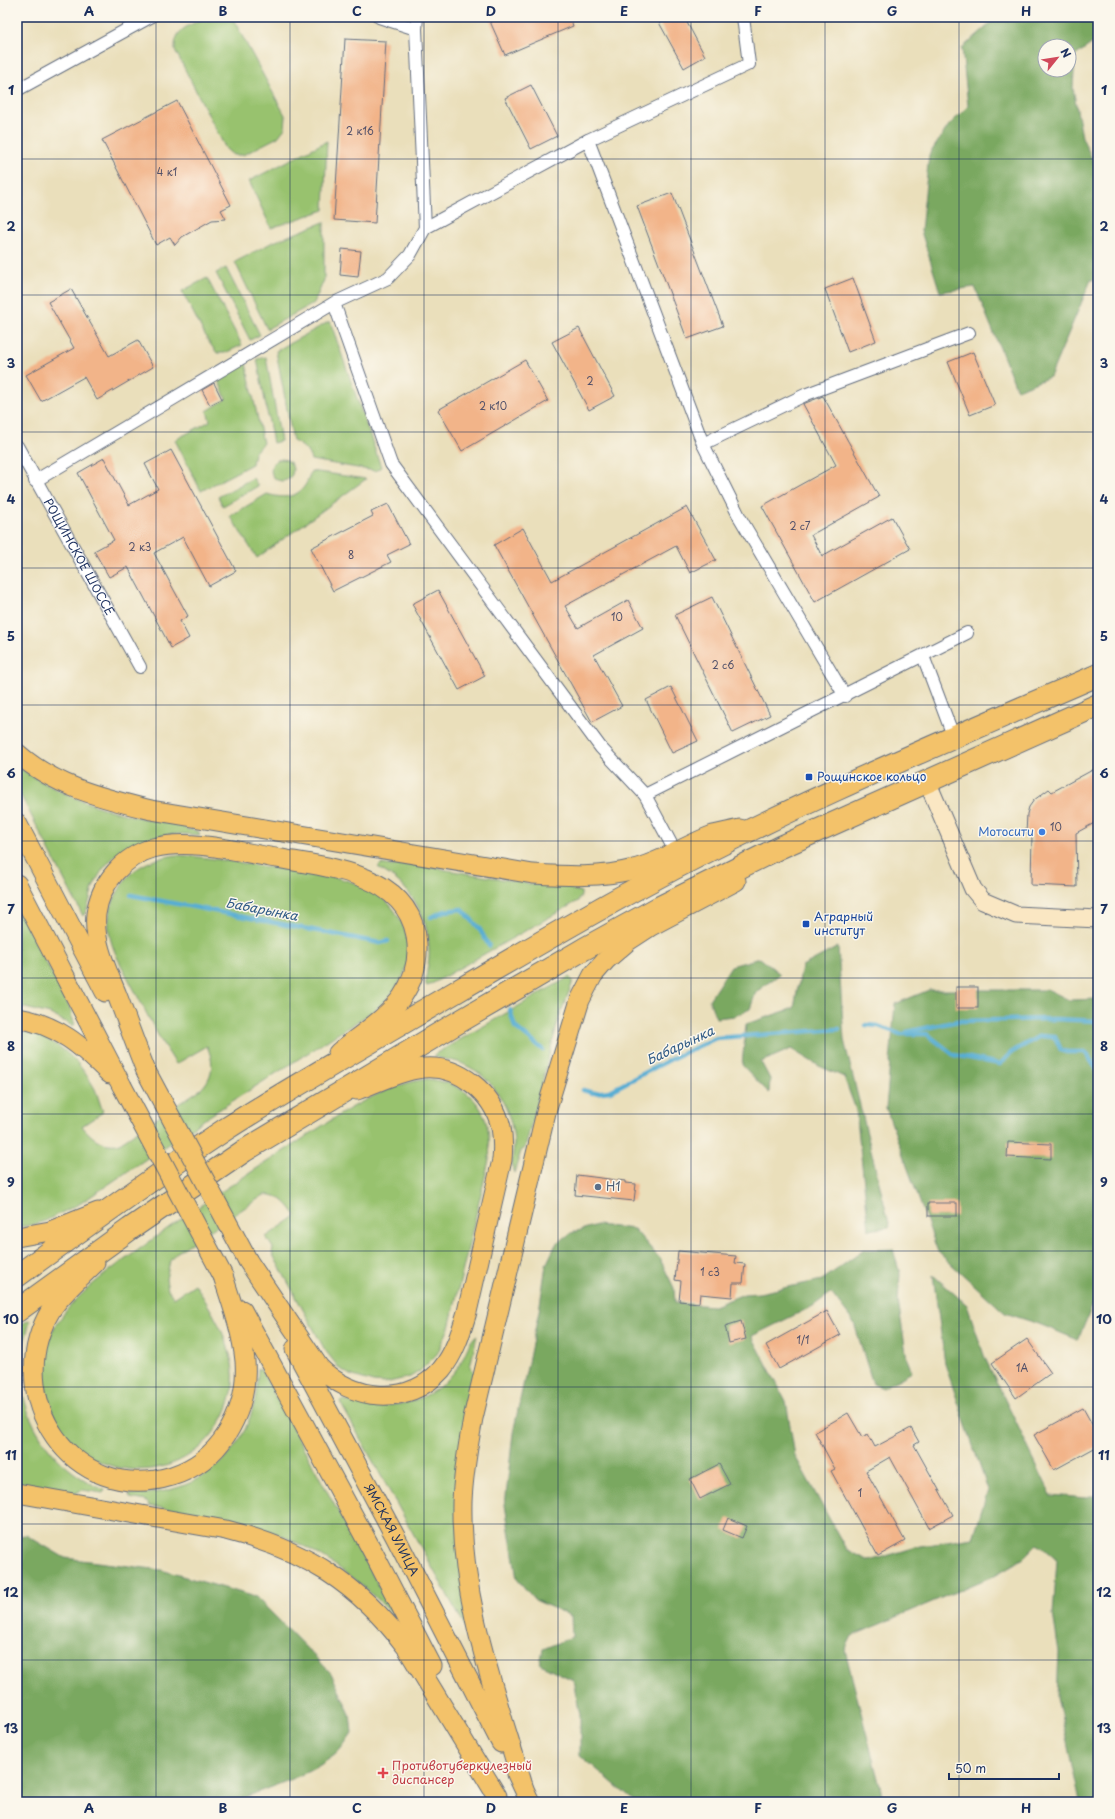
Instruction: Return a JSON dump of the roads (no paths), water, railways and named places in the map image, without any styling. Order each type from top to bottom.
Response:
[{"type":"highway","points":[[17,1276],[115,1205],[227,1129],[307,1079],[646,883],[765,823],[954,738],[1098,676]]},
{"type":"highway","points":[[17,1311],[130,1229],[244,1151],[321,1104],[660,907],[781,846],[1098,706]]},
{"type":"main road","points":[[17,753],[51,777],[78,790],[113,801],[151,810],[533,874],[595,876],[635,869],[676,853],[713,836],[765,823]]},
{"type":"main road","points":[[17,823],[146,1071],[248,1261],[320,1367],[330,1378],[341,1385],[367,1394],[396,1395],[407,1392],[430,1380],[440,1370],[454,1349],[467,1312],[502,1160],[503,1141],[500,1125],[495,1111],[476,1086],[464,1077],[436,1068],[423,1068],[406,1072],[321,1104]]},
{"type":"main road","points":[[146,1071],[99,947],[96,914],[100,898],[106,885],[123,865],[137,855],[152,849],[168,845],[183,845],[210,847],[328,867],[360,876],[388,890],[408,913],[414,926],[417,952],[414,976],[408,988],[391,1009],[307,1079]]},
{"type":"main road","points":[[526,1794],[476,1624],[464,1546],[462,1503],[466,1459],[473,1418],[547,1108],[580,1000],[593,975],[606,960],[628,941],[651,926],[742,878],[781,846]]},
{"type":"main road","points":[[17,884],[122,1086],[376,1559],[498,1799]]},
{"type":"main road","points":[[17,1018],[46,1025],[74,1041],[122,1086]]},
{"type":"main road","points":[[17,1237],[50,1231],[115,1205]]},
{"type":"main road","points":[[130,1229],[71,1287],[52,1309],[38,1335],[32,1362],[33,1388],[43,1420],[59,1443],[69,1454],[94,1472],[121,1480],[138,1481],[167,1477],[196,1465],[221,1443],[236,1420],[244,1389],[245,1362],[241,1329],[224,1276]]},
{"type":"main road","name":"ЯМСКАЯ УЛИЦА","points":[[248,1261],[471,1682],[526,1794]]},
{"type":"main road","points":[[17,1493],[226,1530],[260,1539],[311,1562],[350,1587],[367,1601],[394,1631],[407,1648],[498,1799]]},
{"type":"street","points":[[17,90],[150,17]]},
{"type":"street","points":[[35,481],[334,303],[388,278],[410,255],[425,228],[416,23],[379,17]]},
{"type":"street","points":[[425,228],[588,140],[749,64],[743,17]]},
{"type":"street","points":[[588,140],[703,444],[740,518],[845,696]]},
{"type":"street","points":[[334,303],[391,464],[601,748],[645,795],[676,853]]},
{"type":"street","points":[[703,444],[807,394],[969,332]]},
{"type":"street","name":"РОЩИНСКОЕ ШОССЕ","points":[[17,446],[35,481],[140,667]]},
{"type":"street","points":[[645,795],[845,696],[967,633]]},
{"type":"street","points":[[923,656],[954,738]]},
{"type":"street","points":[[927,781],[973,889],[983,901],[1016,915],[1098,919]]},
{"type":"waterway","name":"Бабарынка","points":[[131,895],[380,943],[388,941]]},
{"type":"waterway","name":"Бабарынка","points":[[431,917],[445,911],[462,909],[479,928],[489,946]]},
{"type":"waterway","name":"Бабарынка","points":[[510,1010],[515,1027],[543,1050]]},
{"type":"waterway","points":[[907,1032],[958,1021],[1054,1019],[1098,1021]]},
{"type":"waterway","name":"Бабарынка","points":[[866,1025],[878,1026],[900,1034],[927,1034],[954,1055],[1000,1064],[1012,1052],[1040,1036],[1055,1037],[1061,1050],[1067,1052],[1085,1052],[1098,1071]]},
{"type":"waterway","name":"Бабарынка","points":[[583,1090],[593,1093],[610,1091],[675,1057],[716,1038],[839,1029]]},
{"type":"place","name":"Рощинское кольцо","points":[[809,777]]},
{"type":"place","name":"Мотосити","points":[[1042,832]]},
{"type":"place","name":"Аграрный институт","points":[[806,924]]},
{"type":"place","name":"Н1","points":[[598,1187]]},
{"type":"place","name":"Противотуберкулезный диспансер","points":[[383,1773]]}]
